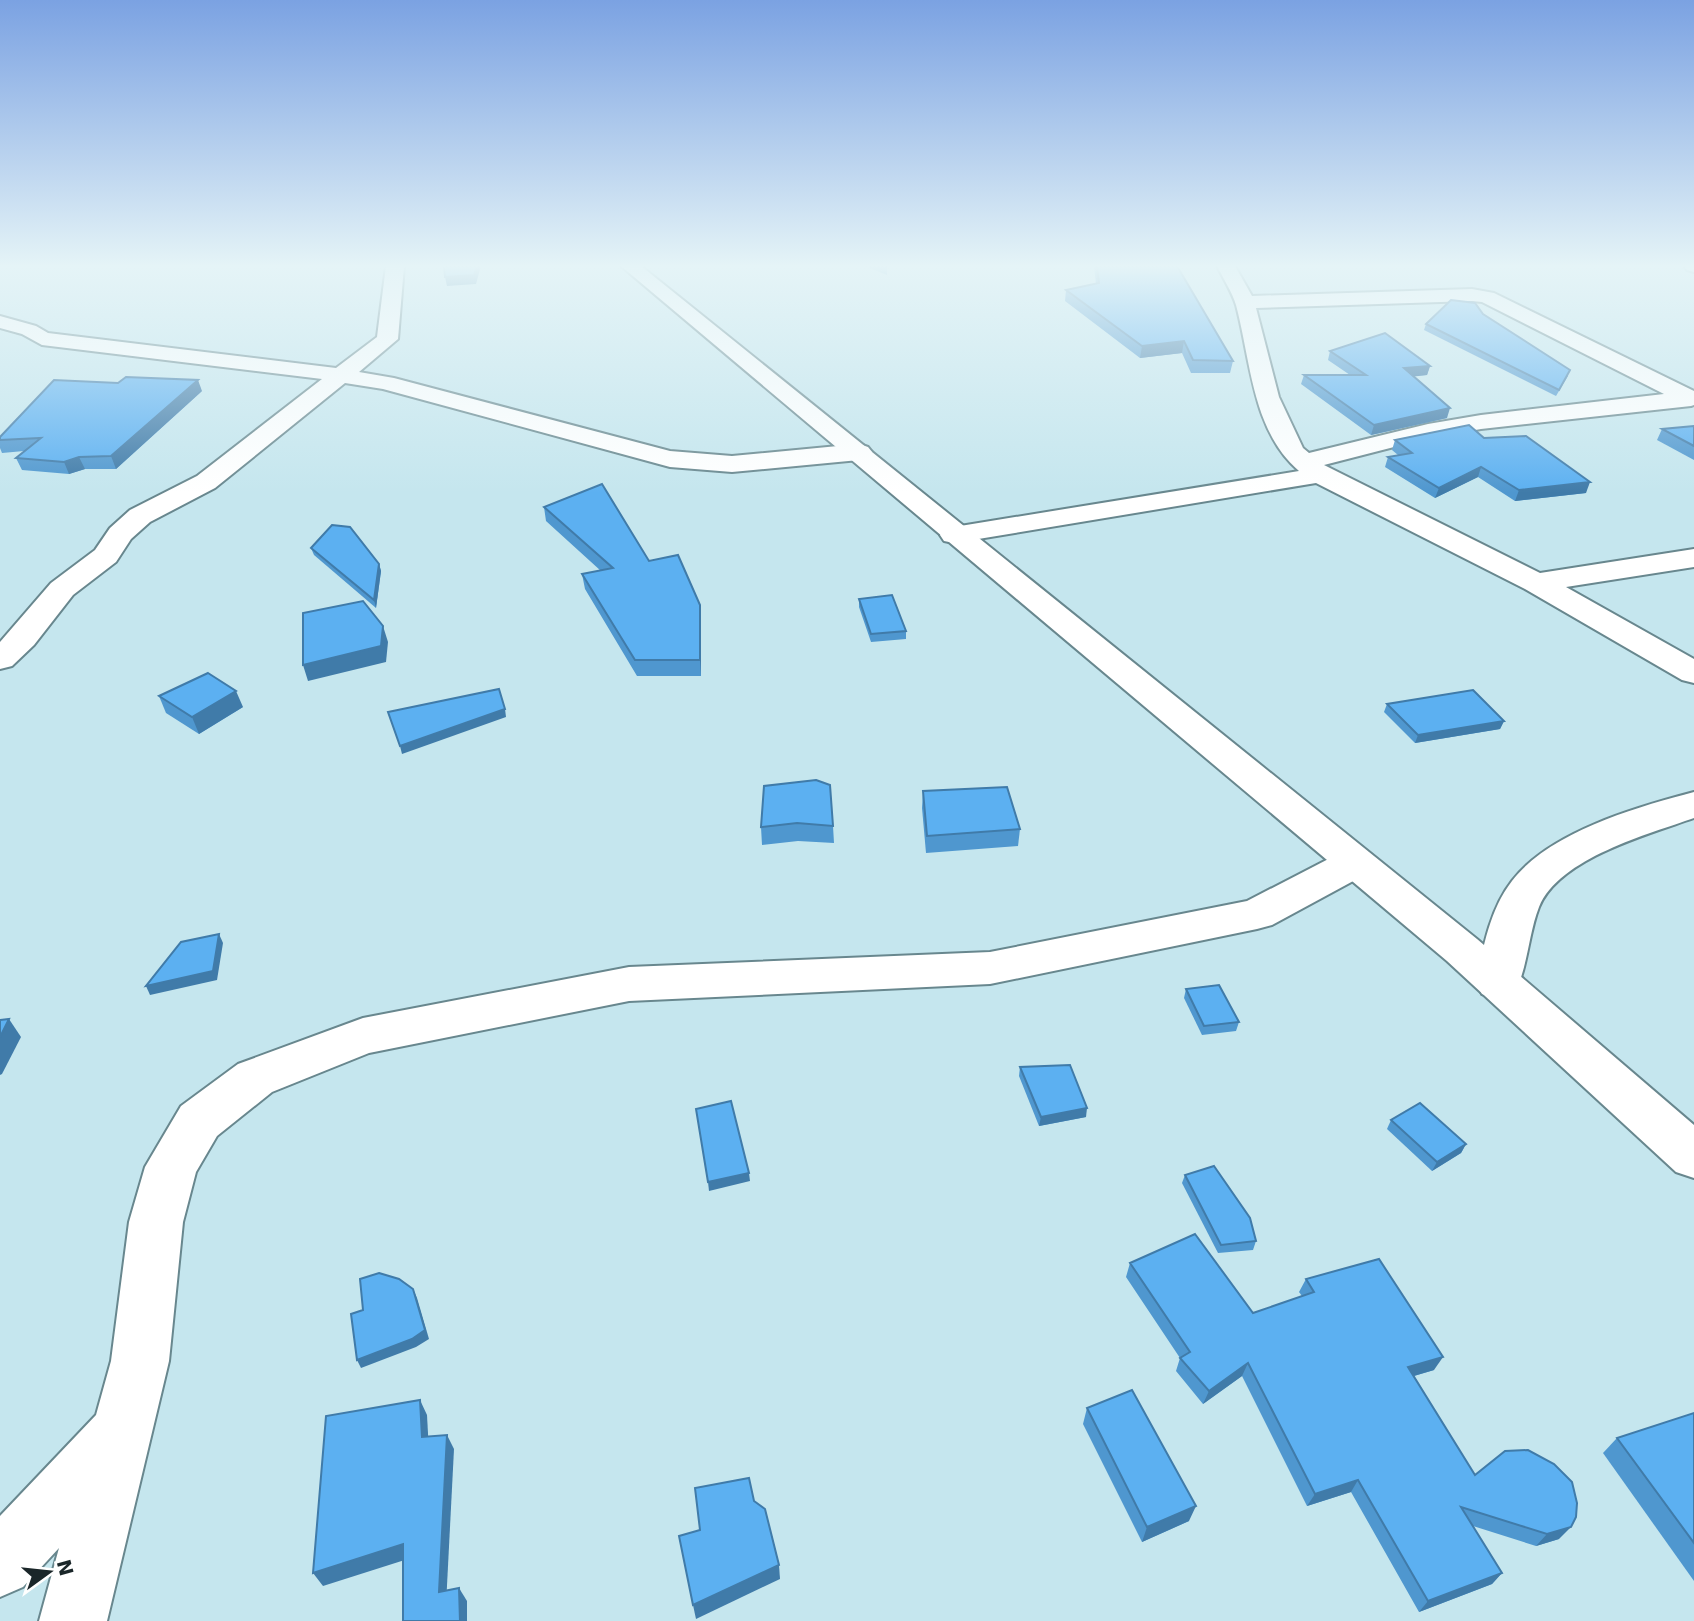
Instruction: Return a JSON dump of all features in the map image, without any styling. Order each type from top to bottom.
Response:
[{"type":"street","points":[[68,342],[160,351],[386,383],[478,410],[670,459],[732,464],[859,452]]},
{"type":"street","points":[[0,659],[23,638],[62,589],[106,556],[120,534],[140,516],[206,482],[288,415],[344,376],[384,342]]},
{"type":"street","points":[[723,342],[1497,982],[1694,1156]]},
{"type":"street","points":[[1254,342],[1267,397],[1292,452],[1312,469],[1536,583],[1694,673]]},
{"type":"street","points":[[1578,342],[1693,398]]},
{"type":"street","points":[[954,535],[1312,469],[1428,431],[1481,422],[1693,398]]},
{"type":"street","points":[[1536,583],[1694,558]]},
{"type":"street","points":[[1497,982],[1505,945],[1526,890],[1573,850],[1694,804]]},
{"type":"street","points":[[73,1621],[139,1361],[156,1222],[171,1167],[199,1121],[255,1078],[363,1036],[629,984],[1003,965],[1256,914],[1354,863]]},
{"type":"street","points":[[0,1564],[122,1432]]},
{"type":"building","points":[[1136,342],[1179,342],[1142,346]]},
{"type":"building","points":[[1184,342],[1222,342],[1233,361],[1193,360]]},
{"type":"building","points":[[1359,342],[1397,342],[1430,366],[1404,368],[1450,408],[1374,425],[1304,375],[1366,375],[1330,351]]},
{"type":"building","points":[[1462,342],[1526,342],[1570,370],[1559,390]]},
{"type":"building","points":[[126,377],[198,380],[111,456],[79,457],[64,462],[16,458],[41,438],[0,440],[54,380],[118,383]]},
{"type":"building","points":[[1469,425],[1484,438],[1526,436],[1590,482],[1519,490],[1481,467],[1439,488],[1388,457],[1412,453],[1395,440]]},
{"type":"building","points":[[1694,426],[1694,446],[1662,429]]},
{"type":"building","points":[[602,484],[649,561],[678,555],[700,605],[700,660],[635,660],[582,574],[613,568],[544,507]]},
{"type":"building","points":[[332,525],[350,527],[379,564],[374,600],[311,548]]},
{"type":"building","points":[[892,595],[906,631],[871,634],[859,599]]},
{"type":"building","points":[[363,601],[383,626],[381,646],[303,665],[303,613]]},
{"type":"building","points":[[208,673],[236,691],[192,717],[159,696]]},
{"type":"building","points":[[499,689],[505,709],[400,746],[388,712]]},
{"type":"building","points":[[1473,690],[1504,721],[1418,735],[1387,704]]},
{"type":"building","points":[[816,780],[830,785],[833,826],[797,823],[761,827],[764,786]]},
{"type":"building","points":[[1007,787],[1020,829],[927,836],[923,791]]},
{"type":"building","points":[[219,934],[213,971],[146,986],[181,942]]},
{"type":"building","points":[[1219,985],[1239,1022],[1204,1026],[1186,989]]},
{"type":"building","points":[[9,1019],[0,1037],[0,1020]]},
{"type":"building","points":[[1070,1065],[1087,1108],[1041,1117],[1020,1067]]},
{"type":"building","points":[[731,1101],[749,1173],[708,1182],[696,1109]]},
{"type":"building","points":[[1420,1103],[1466,1144],[1437,1162],[1391,1120]]},
{"type":"building","points":[[1214,1166],[1250,1218],[1256,1241],[1221,1245],[1185,1175]]},
{"type":"building","points":[[1195,1234],[1253,1313],[1314,1292],[1306,1279],[1379,1259],[1443,1357],[1408,1367],[1475,1475],[1505,1451],[1528,1450],[1554,1464],[1572,1482],[1577,1503],[1576,1517],[1571,1527],[1547,1534],[1461,1507],[1502,1573],[1428,1601],[1358,1480],[1315,1494],[1248,1363],[1209,1391],[1180,1358],[1190,1352],[1130,1263]]},
{"type":"building","points":[[379,1273],[399,1279],[413,1289],[425,1330],[412,1339],[357,1360],[351,1314],[363,1310],[360,1279]]},
{"type":"building","points":[[1132,1390],[1196,1506],[1147,1527],[1087,1408]]},
{"type":"building","points":[[420,1400],[422,1437],[447,1435],[439,1592],[459,1588],[460,1621],[403,1621],[403,1544],[313,1573],[326,1416]]},
{"type":"building","points":[[1694,1413],[1694,1543],[1617,1438]]},
{"type":"building","points":[[749,1478],[754,1501],[765,1509],[779,1565],[693,1605],[679,1536],[700,1530],[695,1488]]}]
